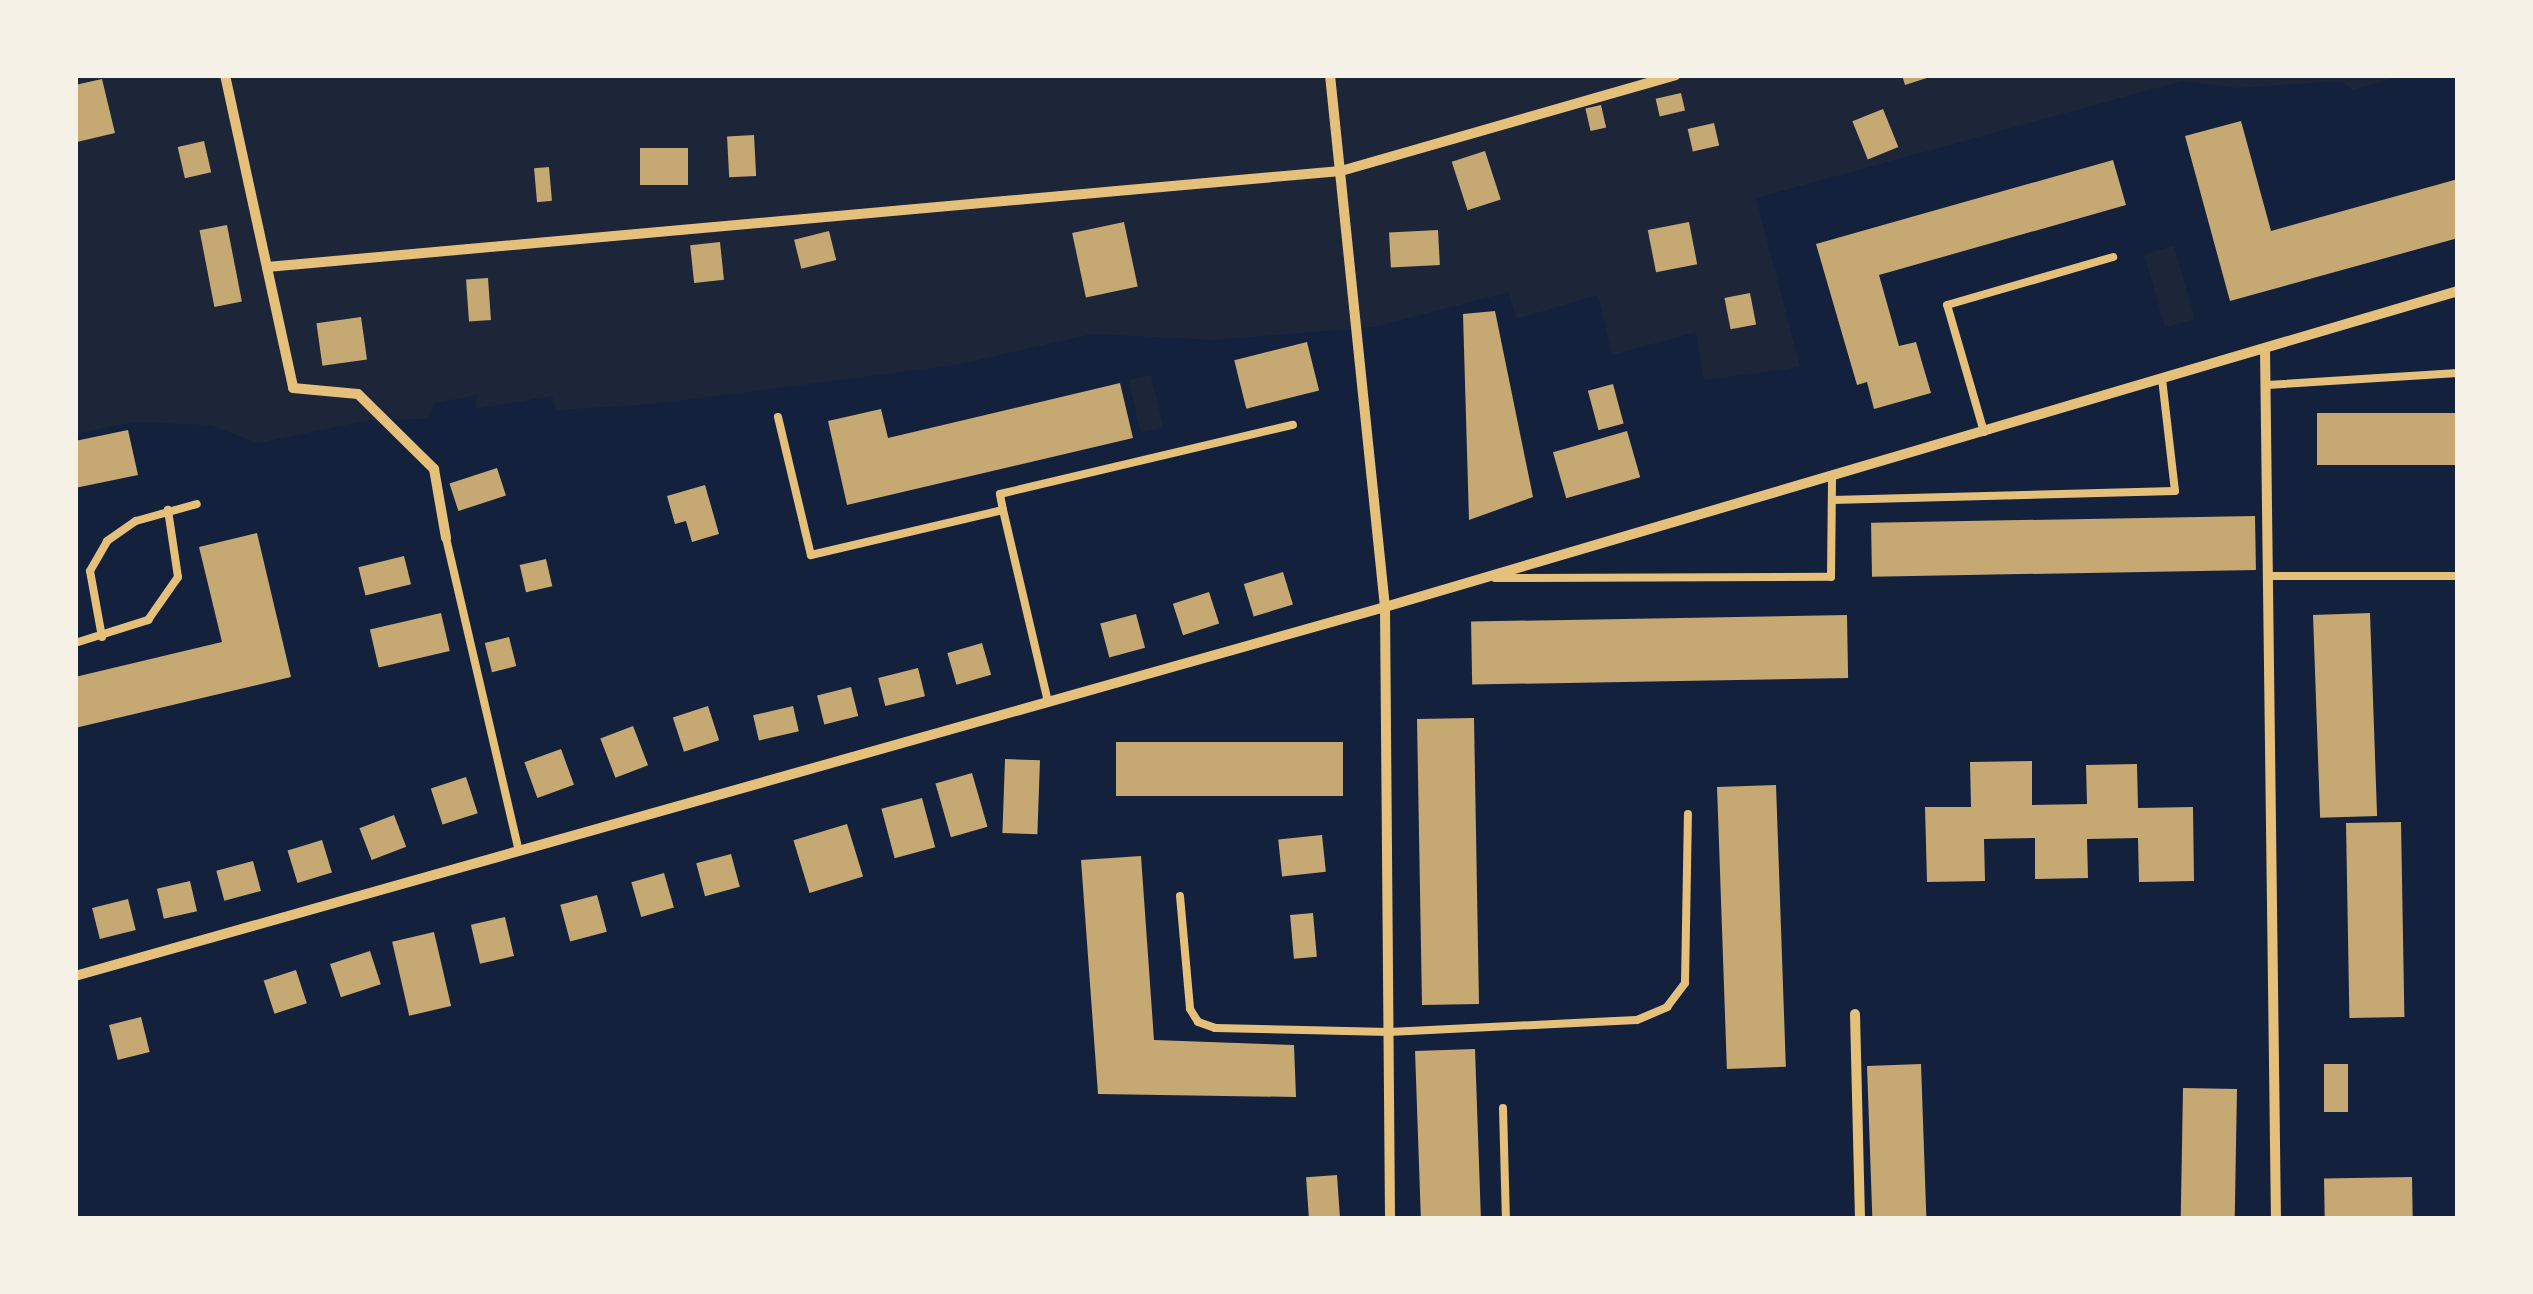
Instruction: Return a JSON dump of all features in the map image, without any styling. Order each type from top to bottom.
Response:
[{"type":"street","points":[[225,75],[294,388],[358,394],[434,470],[446,538]]},
{"type":"street","points":[[1330,75],[1385,607],[1390,1219]]},
{"type":"street","points":[[267,266],[1341,171],[1674,75]]},
{"type":"street","points":[[75,976],[1486,578],[2458,291]]},
{"type":"street","points":[[2265,348],[2276,1219]]},
{"type":"street","points":[[1855,1014],[1860,1219]]},
{"type":"lane","points":[[1984,432],[1947,305],[2113,257]]},
{"type":"lane","points":[[2267,385],[2458,373]]},
{"type":"lane","points":[[1832,500],[2174,490],[2162,378]]},
{"type":"lane","points":[[778,417],[811,555],[1004,510]]},
{"type":"lane","points":[[1048,702],[1000,494],[1294,425]]},
{"type":"lane","points":[[1486,578],[1830,577],[1832,478]]},
{"type":"lane","points":[[102,637],[90,570],[107,541],[168,510],[198,504]]},
{"type":"lane","points":[[75,643],[148,620],[178,577],[168,510]]},
{"type":"lane","points":[[446,538],[519,851]]},
{"type":"lane","points":[[2269,576],[2458,576]]},
{"type":"lane","points":[[1180,896],[1190,1009],[1198,1022],[1215,1028],[1388,1032],[1637,1020],[1667,1007],[1685,983],[1688,814]]},
{"type":"lane","points":[[1503,1108],[1506,1219]]},
{"type":"shaded area","points":[[75,75],[2405,75],[2353,90],[2341,81],[2237,88],[2182,81],[1756,198],[1800,367],[1704,380],[1696,332],[1612,355],[1598,295],[1516,319],[1509,292],[1374,327],[1214,340],[1092,334],[956,365],[653,404],[556,410],[552,396],[475,409],[477,395],[435,403],[427,419],[369,420],[258,443],[210,425],[134,422],[75,434]]},
{"type":"shaded area","points":[[2174,246],[2195,319],[2165,328],[2144,255]]},
{"type":"shaded area","points":[[1151,375],[1163,428],[1141,433],[1129,380]]},
{"type":"building","points":[[1902,75],[1932,75],[1933,76],[1905,85]]},
{"type":"building","points":[[102,79],[115,133],[77,142],[75,85]]},
{"type":"building","points":[[1681,93],[1685,111],[1660,116],[1656,99]]},
{"type":"building","points":[[1601,105],[1606,127],[1591,131],[1585,109]]},
{"type":"building","points":[[1883,109],[1898,147],[1868,159],[1852,121]]},
{"type":"building","points":[[2241,121],[2271,231],[2458,179],[2458,238],[2230,301],[2185,136]]},
{"type":"building","points":[[1714,123],[1719,145],[1693,151],[1688,129]]},
{"type":"building","points":[[754,135],[756,176],[729,177],[727,136]]},
{"type":"building","points":[[204,141],[211,172],[185,178],[178,147]]},
{"type":"building","points":[[640,148],[688,148],[688,185],[640,185]]},
{"type":"building","points":[[1485,151],[1501,200],[1467,210],[1452,162]]},
{"type":"building","points":[[2113,160],[2126,205],[1879,275],[1899,346],[1916,342],[1931,393],[1874,409],[1867,382],[1857,385],[1816,244]]},
{"type":"building","points":[[549,167],[552,201],[537,202],[534,168]]},
{"type":"building","points":[[1124,222],[1138,287],[1086,298],[1072,233]]},
{"type":"building","points":[[1689,222],[1697,264],[1656,272],[1648,230]]},
{"type":"building","points":[[227,225],[242,302],[214,307],[200,230]]},
{"type":"building","points":[[1438,230],[1440,265],[1391,268],[1389,233]]},
{"type":"building","points":[[829,231],[836,260],[801,269],[794,240]]},
{"type":"building","points":[[720,242],[724,280],[694,283],[690,245]]},
{"type":"building","points":[[488,278],[491,320],[469,321],[466,280]]},
{"type":"building","points":[[1750,293],[1756,324],[1731,329],[1724,298]]},
{"type":"building","points":[[1495,311],[1533,497],[1469,520],[1463,314]]},
{"type":"building","points":[[361,317],[367,360],[322,366],[316,323]]},
{"type":"building","points":[[1307,342],[1319,391],[1246,409],[1234,360]]},
{"type":"building","points":[[1120,383],[1133,438],[847,505],[828,421],[881,409],[888,438]]},
{"type":"building","points":[[1613,384],[1624,424],[1598,430],[1588,391]]},
{"type":"building","points":[[2317,413],[2458,413],[2458,465],[2317,465]]},
{"type":"building","points":[[128,430],[138,475],[75,488],[75,441]]},
{"type":"building","points":[[1627,431],[1640,477],[1566,498],[1553,452]]},
{"type":"building","points":[[497,468],[506,496],[458,511],[449,483]]},
{"type":"building","points":[[705,485],[719,534],[692,542],[686,521],[675,524],[667,496]]},
{"type":"building","points":[[2255,516],[2256,570],[1872,577],[1871,523]]},
{"type":"building","points":[[257,533],[291,677],[75,728],[75,677],[222,642],[199,547]]},
{"type":"building","points":[[404,556],[411,584],[365,596],[358,567]]},
{"type":"building","points":[[546,559],[552,586],[526,592],[520,565]]},
{"type":"building","points":[[1283,572],[1293,605],[1254,617],[1244,584]]},
{"type":"building","points":[[1209,592],[1219,623],[1183,635],[1173,604]]},
{"type":"building","points":[[441,613],[450,651],[379,667],[370,629]]},
{"type":"building","points":[[2370,613],[2377,816],[2320,818],[2313,615]]},
{"type":"building","points":[[1136,614],[1145,648],[1109,657],[1100,624]]},
{"type":"building","points":[[1847,615],[1848,678],[1472,685],[1471,622]]},
{"type":"building","points":[[509,637],[516,666],[492,672],[485,643]]},
{"type":"building","points":[[982,643],[991,675],[956,685],[947,653]]},
{"type":"building","points":[[918,668],[925,696],[885,706],[878,678]]},
{"type":"building","points":[[851,687],[858,716],[824,725],[817,695]]},
{"type":"building","points":[[708,706],[719,740],[684,752],[673,717]]},
{"type":"building","points":[[793,706],[799,731],[759,741],[753,715]]},
{"type":"building","points":[[1474,718],[1479,1004],[1422,1005],[1417,719]]},
{"type":"building","points":[[633,726],[648,765],[615,778],[600,739]]},
{"type":"building","points":[[1116,742],[1343,742],[1343,796],[1116,796]]},
{"type":"building","points":[[561,749],[574,785],[537,798],[524,762]]},
{"type":"building","points":[[1005,759],[1040,760],[1037,834],[1002,833]]},
{"type":"building","points":[[2032,761],[2032,805],[2087,804],[2086,765],[2137,764],[2138,808],[2193,807],[2194,881],[2139,882],[2138,838],[2087,839],[2088,878],[2035,879],[2035,838],[1984,839],[1985,881],[1927,882],[1925,807],[1971,807],[1970,762]]},
{"type":"building","points":[[972,773],[987,827],[951,837],[935,783]]},
{"type":"building","points":[[466,777],[478,813],[443,825],[431,788]]},
{"type":"building","points":[[1776,785],[1786,1067],[1727,1069],[1717,787]]},
{"type":"building","points":[[922,798],[935,847],[895,858],[881,809]]},
{"type":"building","points":[[394,815],[406,847],[372,860],[359,828]]},
{"type":"building","points":[[2401,822],[2404,1017],[2349,1018],[2346,823]]},
{"type":"building","points":[[847,824],[863,877],[810,893],[793,840]]},
{"type":"building","points":[[1322,835],[1326,872],[1282,876],[1278,840]]},
{"type":"building","points":[[322,840],[332,873],[298,883],[288,851]]},
{"type":"building","points":[[731,854],[740,887],[705,896],[696,863]]},
{"type":"building","points":[[1141,856],[1154,1040],[1294,1045],[1296,1097],[1098,1094],[1081,860]]},
{"type":"building","points":[[253,861],[261,891],[224,901],[216,871]]},
{"type":"building","points":[[664,873],[674,908],[641,917],[631,882]]},
{"type":"building","points":[[190,881],[197,911],[164,919],[157,889]]},
{"type":"building","points":[[597,895],[607,932],[570,942],[560,905]]},
{"type":"building","points":[[128,899],[136,930],[100,939],[92,908]]},
{"type":"building","points":[[1313,913],[1317,957],[1294,959],[1290,915]]},
{"type":"building","points":[[505,917],[514,956],[480,964],[471,925]]},
{"type":"building","points":[[434,932],[451,1006],[409,1016],[392,942]]},
{"type":"building","points":[[370,951],[381,984],[341,997],[330,964]]},
{"type":"building","points":[[296,970],[307,1003],[274,1014],[264,981]]},
{"type":"building","points":[[141,1017],[150,1052],[118,1060],[109,1025]]},
{"type":"building","points":[[1475,1049],[1481,1219],[1421,1219],[1415,1051]]},
{"type":"building","points":[[1921,1064],[1926,1219],[1872,1219],[1867,1066]]},
{"type":"building","points":[[2324,1064],[2348,1064],[2348,1112],[2324,1112]]},
{"type":"building","points":[[2183,1088],[2237,1089],[2235,1219],[2181,1219]]},
{"type":"building","points":[[1337,1175],[1340,1219],[1309,1219],[1306,1177]]},
{"type":"building","points":[[2412,1177],[2413,1219],[2325,1219],[2324,1179]]}]
